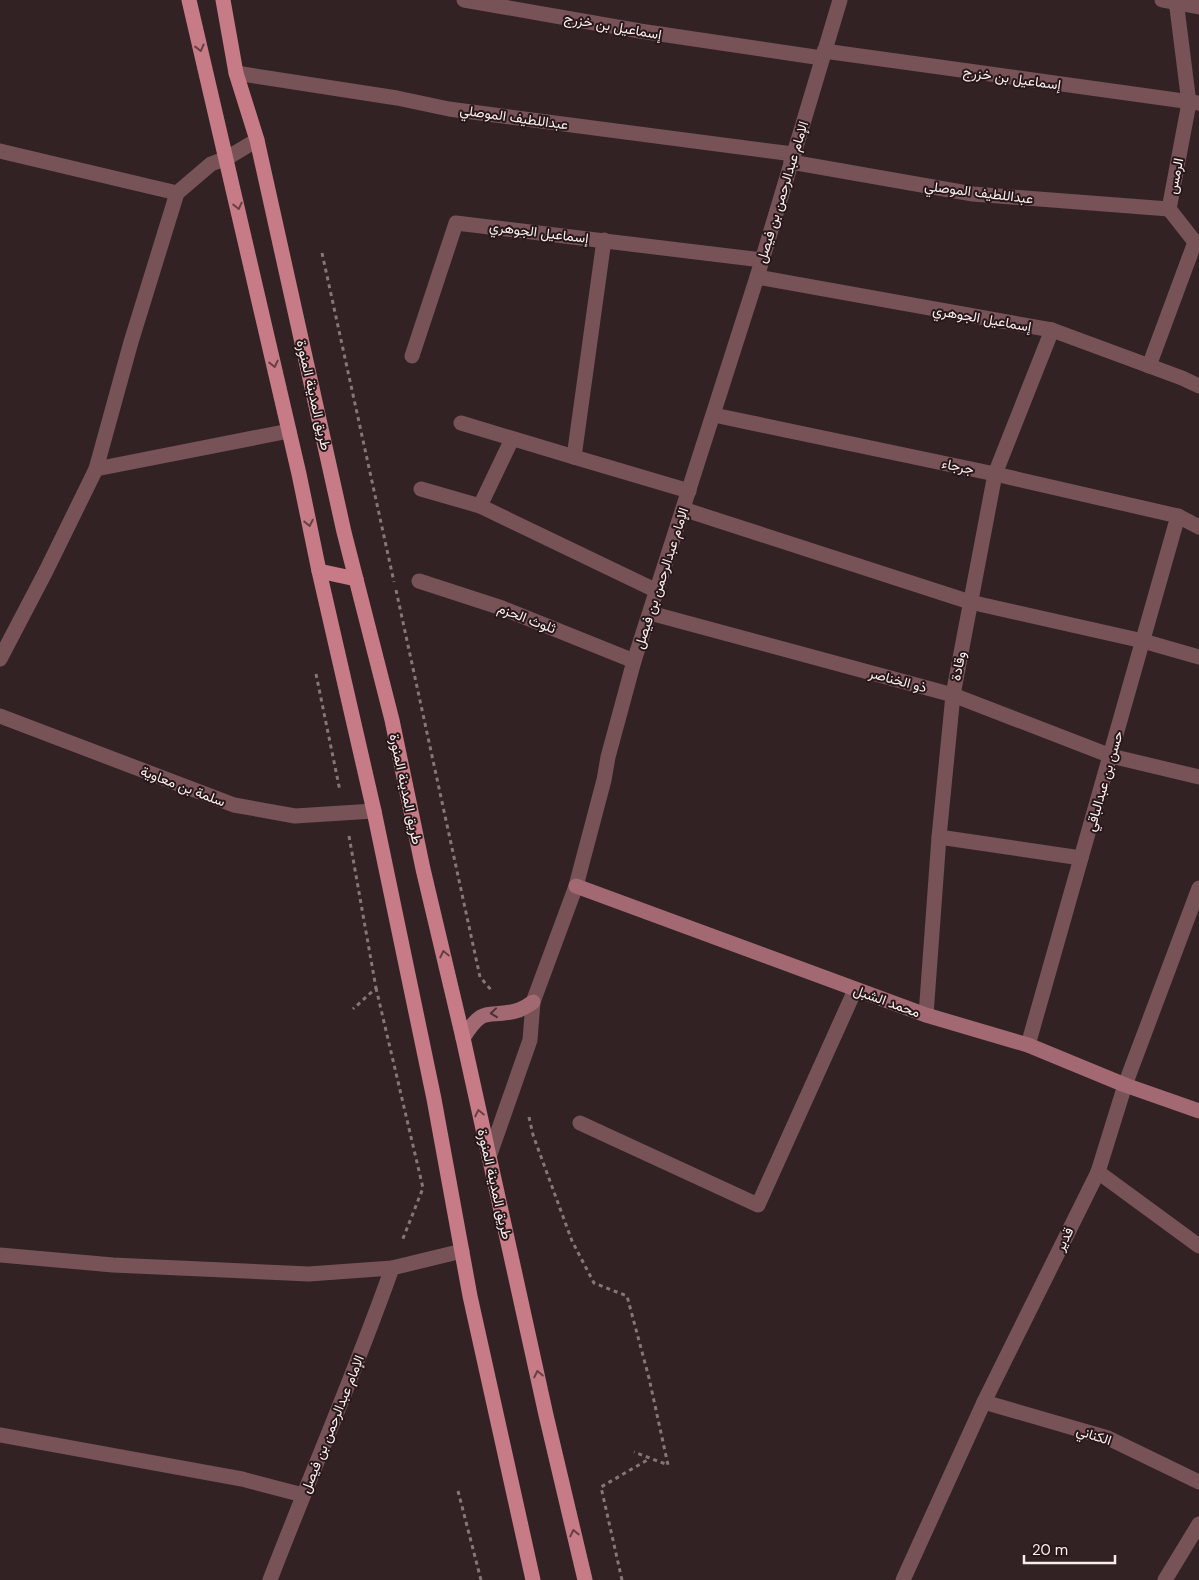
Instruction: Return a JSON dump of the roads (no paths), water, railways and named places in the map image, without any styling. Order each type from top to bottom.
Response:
[{"type":"main road","points":[[189,0],[227,158],[374,811],[434,1099],[470,1296],[533,1580]]},
{"type":"main road","name":"طريق المدينة المنورة","points":[[223,0],[236,74],[257,140],[356,579],[392,720],[423,869],[464,1038],[489,1158],[584,1580]]},
{"type":"main road","points":[[319,571],[356,579]]},
{"type":"street","name":"إسماعيل بن خزرج","points":[[464,0],[640,31],[1194,103]]},
{"type":"street","name":"الإمام عبدالرحمن بن فيصل","points":[[489,1158],[530,1040],[533,1002],[576,886],[634,661],[757,277],[840,0]]},
{"type":"street","points":[[1171,1],[1199,8]]},
{"type":"street","name":"الرمس","points":[[1149,366],[1197,243],[1169,208],[1194,103],[1171,1]]},
{"type":"street","name":"عبداللطيف الموصلي","points":[[236,74],[398,98],[449,109],[792,158],[973,194],[1169,208]]},
{"type":"street","points":[[0,659],[96,469],[177,193],[211,164],[227,158],[257,140]]},
{"type":"street","points":[[0,151],[177,193]]},
{"type":"street","name":"إسماعيل الجوهري","points":[[412,356],[456,223],[762,260]]},
{"type":"street","points":[[574,457],[604,240]]},
{"type":"street","name":"إسماعيل الجوهري","points":[[757,277],[1052,330],[1199,386]]},
{"type":"street","name":"وقادة","points":[[926,1015],[939,837],[953,695],[970,602],[995,474],[1052,330]]},
{"type":"street","name":"جرجاء","points":[[714,414],[995,474],[1178,516],[1199,526]]},
{"type":"street","points":[[461,423],[689,491]]},
{"type":"street","points":[[96,469],[289,430]]},
{"type":"street","points":[[480,506],[512,439]]},
{"type":"street","points":[[421,489],[480,506],[657,592]]},
{"type":"street","points":[[683,509],[970,602],[1143,641],[1199,657]]},
{"type":"street","name":"حسن بن عبدالباقي","points":[[1028,1045],[1178,516]]},
{"type":"street","name":"ثلوث الحزم","points":[[419,581],[502,608],[634,661]]},
{"type":"street","name":"ذو الخناصر","points":[[650,613],[953,695],[1111,756],[1199,778]]},
{"type":"street","name":"سلمة بن معاوية","points":[[0,716],[234,805],[295,816],[374,811]]},
{"type":"street","points":[[939,837],[1081,858]]},
{"type":"street","name":"محمد الشبل","points":[[576,886],[926,1015],[1028,1045],[1126,1086],[1199,1112]]},
{"type":"street","name":"قدير","points":[[904,1580],[984,1402],[1098,1172],[1126,1086],[1199,888]]},
{"type":"street","points":[[580,1124],[758,1205],[855,990]]},
{"type":"street","points":[[464,1038],[473,1022],[486,1013],[519,1010],[533,1002]]},
{"type":"street","points":[[1098,1172],[1199,1246]]},
{"type":"street","points":[[0,1255],[113,1265],[309,1274],[392,1268],[462,1251]]},
{"type":"street","name":"الإمام عبدالرحمن بن فيصل","points":[[270,1580],[369,1334],[392,1268]]},
{"type":"street","name":"الكناني","points":[[984,1402],[1108,1438],[1199,1482]]},
{"type":"street","points":[[0,1435],[242,1478],[303,1495]]},
{"type":"street","points":[[1165,1580],[1194,1543],[1199,1524]]}]
